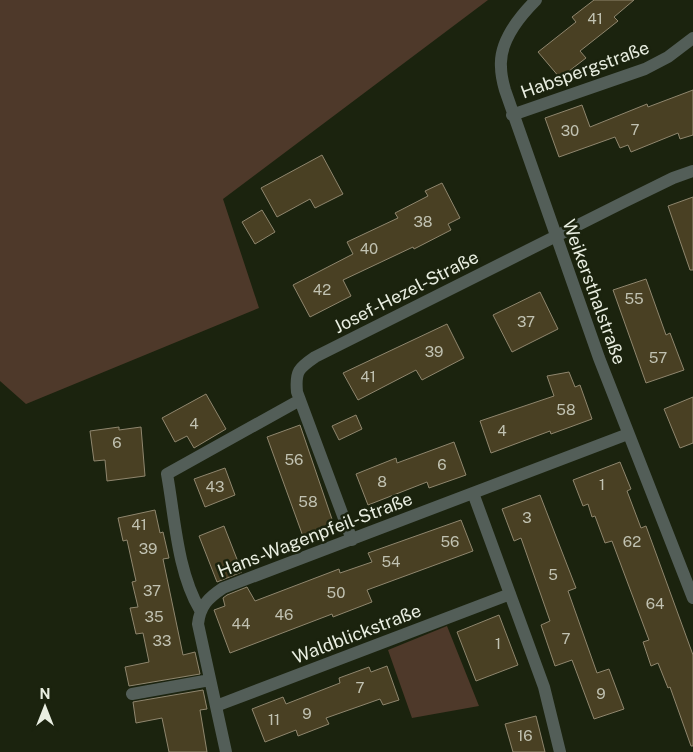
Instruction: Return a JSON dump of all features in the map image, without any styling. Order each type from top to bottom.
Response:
[{"type":"street","name":"Weikersthalstraße","points":[[536,0],[515,25],[505,43],[500,66],[512,115],[628,434],[693,598]]},
{"type":"street","name":"Habspergstraße","points":[[512,115],[645,69],[668,57],[693,38]]},
{"type":"street","name":"Josef-Hezel-Straße","points":[[352,540],[300,400],[296,378],[301,367],[315,357],[556,236],[673,178],[693,171]]},
{"type":"street","points":[[226,752],[198,624],[200,610],[193,598],[187,580],[167,474],[300,400]]},
{"type":"street","name":"Hans-Wagenpfeil-Straße","points":[[200,610],[209,597],[223,588],[628,434]]},
{"type":"street","points":[[472,494],[544,687],[560,752]]},
{"type":"street","name":"Waldblickstraße","points":[[216,706],[510,594]]},
{"type":"street","points":[[132,694],[210,680]]},
{"type":"shaded area","points":[[0,0],[488,0],[223,199],[259,308],[26,404],[0,381]]},
{"type":"shaded area","points":[[447,626],[479,706],[412,718],[388,650]]},
{"type":"building","points":[[594,0],[634,0],[614,17],[618,21],[580,51],[586,58],[560,78],[538,52],[576,22],[572,17]]},
{"type":"building","points":[[693,90],[693,135],[680,139],[678,133],[631,152],[628,145],[620,148],[615,137],[559,157],[545,118],[582,105],[590,127],[647,104],[648,107]]},
{"type":"building","points":[[322,155],[343,194],[315,208],[310,199],[277,217],[261,188]]},
{"type":"building","points":[[442,183],[460,218],[448,224],[451,230],[414,249],[413,247],[343,280],[351,296],[310,317],[293,285],[353,254],[347,242],[398,218],[395,213],[428,196],[425,191]]},
{"type":"building","points":[[693,197],[693,270],[690,270],[668,206]]},
{"type":"building","points":[[262,210],[275,232],[255,244],[242,222]]},
{"type":"building","points":[[646,279],[666,335],[670,333],[684,370],[646,383],[613,290]]},
{"type":"building","points":[[540,292],[558,329],[512,352],[493,315]]},
{"type":"building","points":[[447,324],[464,358],[422,380],[416,370],[358,400],[343,373]]},
{"type":"building","points":[[569,372],[575,387],[580,385],[592,419],[551,434],[550,431],[491,453],[480,421],[554,396],[547,376]]},
{"type":"building","points":[[206,394],[226,429],[194,448],[187,436],[175,442],[162,418]]},
{"type":"building","points":[[693,397],[693,443],[680,448],[664,409]]},
{"type":"building","points":[[356,415],[362,429],[339,440],[332,426]]},
{"type":"building","points":[[300,425],[336,531],[305,542],[267,437]]},
{"type":"building","points":[[119,427],[119,430],[141,427],[145,476],[107,481],[105,460],[94,461],[90,431]]},
{"type":"building","points":[[454,442],[466,475],[429,488],[427,482],[368,505],[356,474],[396,458],[397,463]]},
{"type":"building","points":[[620,462],[631,489],[627,491],[641,528],[646,526],[693,655],[693,746],[691,746],[670,687],[668,688],[658,663],[651,666],[643,642],[649,640],[612,541],[605,543],[595,516],[592,517],[588,504],[583,506],[573,480]]},
{"type":"building","points":[[225,468],[235,495],[205,507],[194,479]]},
{"type":"building","points":[[540,495],[576,588],[568,591],[597,673],[609,669],[624,709],[594,719],[572,660],[555,666],[541,625],[550,621],[521,538],[514,541],[502,509]]},
{"type":"building","points":[[155,510],[160,533],[163,532],[169,558],[163,559],[183,655],[195,652],[200,674],[129,686],[125,667],[149,662],[143,633],[136,634],[130,608],[138,607],[132,582],[136,581],[127,540],[123,541],[118,518]]},
{"type":"building","points":[[461,520],[473,551],[367,590],[372,602],[333,617],[332,614],[230,653],[214,610],[225,606],[223,598],[227,595],[247,587],[255,601],[339,569],[340,573],[372,562],[368,553]]},
{"type":"building","points":[[224,526],[242,572],[217,582],[199,536]]},
{"type":"building","points":[[499,615],[518,665],[476,681],[457,632]]},
{"type":"building","points":[[387,666],[399,700],[383,705],[380,699],[326,718],[329,724],[298,736],[296,730],[265,742],[252,709],[283,697],[286,704],[340,683],[339,678],[369,667],[371,672]]},
{"type":"building","points":[[203,690],[207,709],[200,710],[207,752],[169,752],[162,718],[136,723],[133,702]]},
{"type":"building","points":[[536,716],[545,752],[513,752],[505,724]]}]
